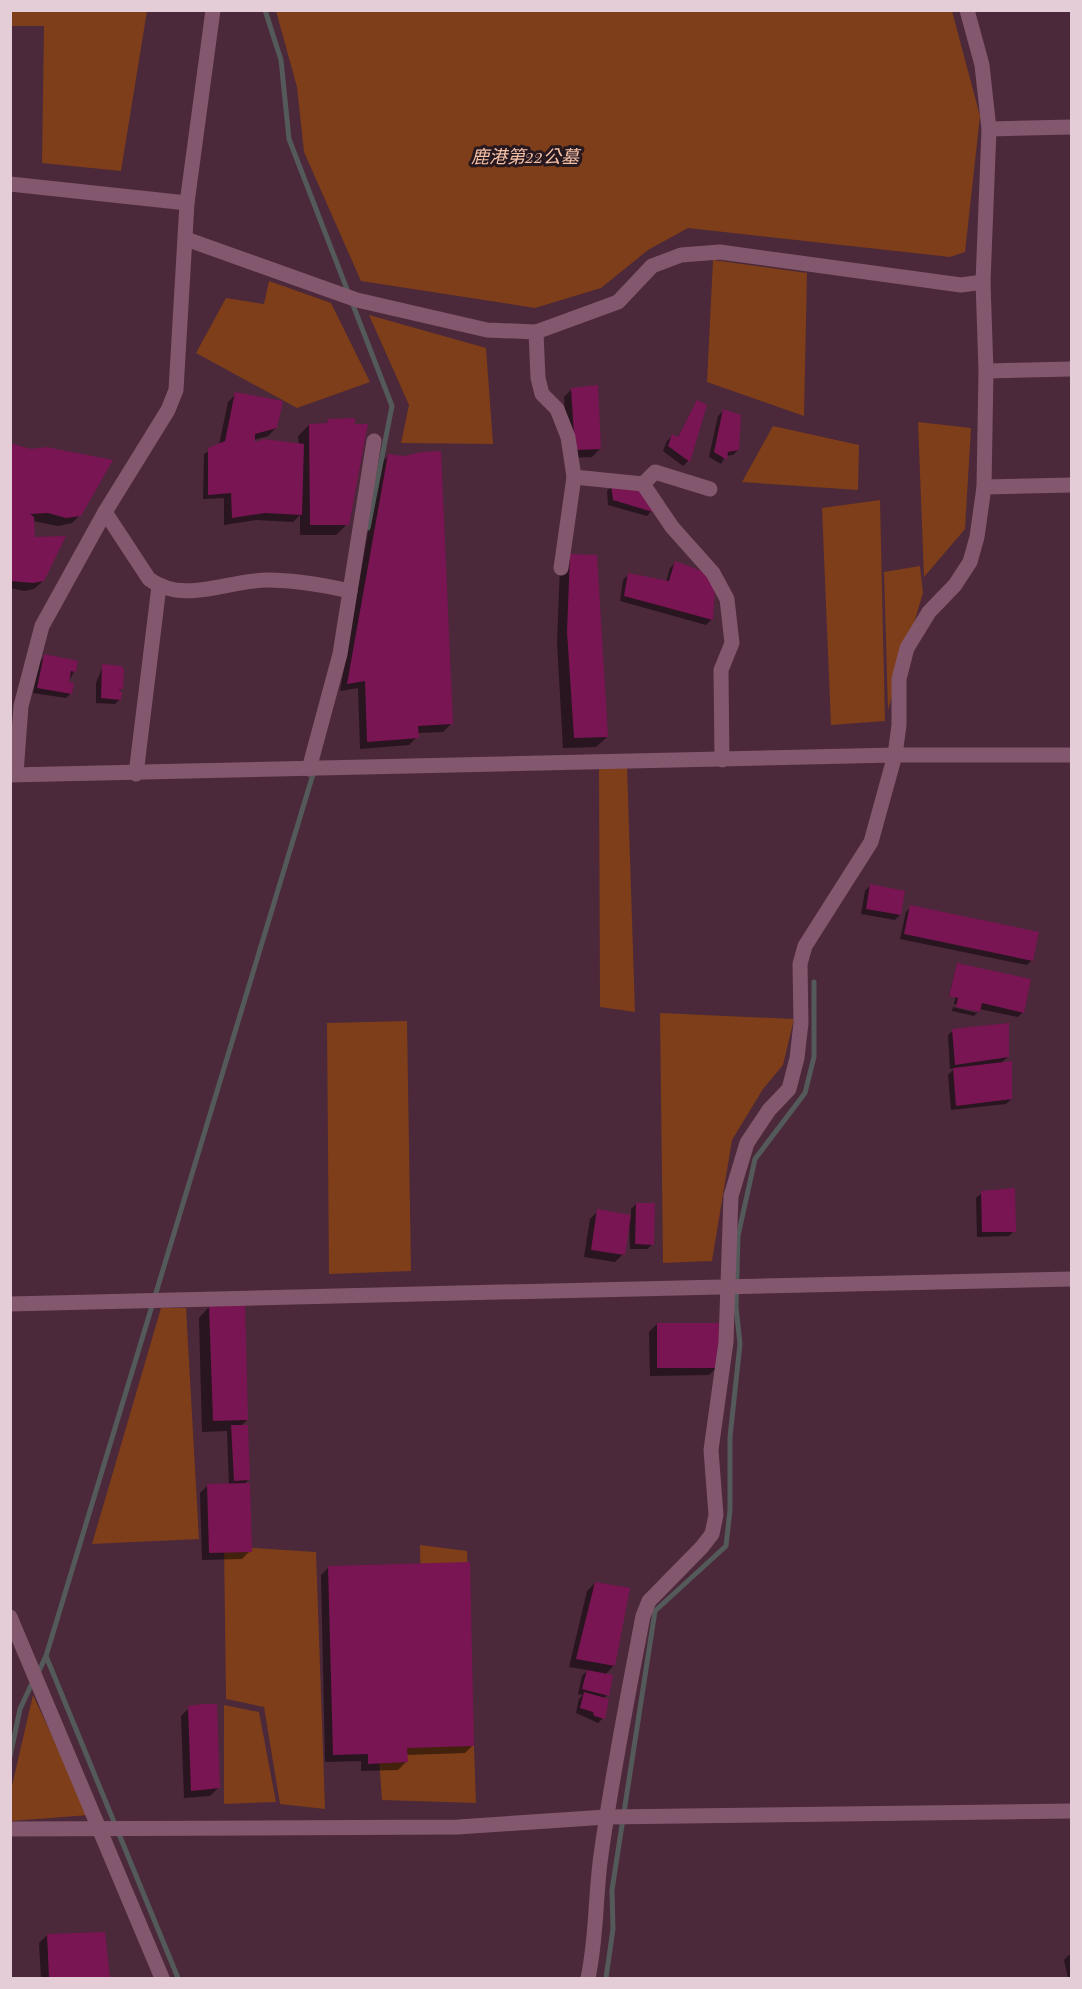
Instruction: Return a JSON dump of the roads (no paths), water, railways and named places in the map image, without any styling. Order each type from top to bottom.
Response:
[{"type":"street","points":[[213,10],[187,203],[176,390],[168,410],[105,512],[42,626],[21,706],[13,774],[136,774],[895,755],[1071,755]]},
{"type":"street","points":[[588,1978],[596,1941],[598,1878],[618,1818],[643,1616],[649,1601],[712,1534],[716,1515],[711,1450],[726,1342],[726,1285],[731,1196],[738,1167],[747,1143],[769,1110],[789,1089],[797,1058],[801,1023],[800,964],[805,946],[871,842],[895,755],[899,725],[899,679],[907,648],[929,612],[956,585],[970,562],[984,487],[986,371],[983,282],[989,129],[982,64],[967,10]]},
{"type":"street","points":[[989,129],[1071,127]]},
{"type":"street","points":[[10,184],[187,203]]},
{"type":"street","points":[[186,239],[357,300],[487,330],[536,332],[618,302],[652,266],[681,255],[745,253],[961,285],[983,282]]},
{"type":"street","points":[[536,332],[538,378],[542,394],[557,409],[568,437],[574,477],[561,568]]},
{"type":"street","points":[[986,371],[1071,369]]},
{"type":"street","points":[[309,769],[340,654],[374,441]]},
{"type":"street","points":[[643,484],[655,472],[710,489]]},
{"type":"street","points":[[574,477],[643,484]]},
{"type":"street","points":[[643,484],[672,527],[713,573],[727,600],[732,643],[721,670],[722,760]]},
{"type":"street","points":[[984,487],[1071,485]]},
{"type":"street","points":[[105,512],[149,579],[159,586],[175,591],[219,588],[264,580],[322,584],[350,591]]},
{"type":"street","points":[[136,774],[159,586]]},
{"type":"street","points":[[10,1304],[569,1291],[743,1284],[1071,1278]]},
{"type":"street","points":[[10,1617],[110,1828],[162,1978]]},
{"type":"street","points":[[10,1829],[458,1827],[618,1818],[1071,1811]]},
{"type":"waterway","points":[[265,10],[281,60],[289,139],[392,406],[368,528]]},
{"type":"waterway","points":[[178,1978],[46,1656],[314,771]]},
{"type":"waterway","points":[[606,1978],[613,1929],[612,1890],[655,1611],[726,1546],[730,1510],[730,1437],[740,1344],[736,1307],[738,1236],[755,1159],[805,1093],[814,1057],[814,982]]},
{"type":"waterway","points":[[38,1673],[46,1656]]},
{"type":"waterway","points":[[10,1757],[20,1709],[33,1681]]},
{"type":"park label","name":"鹿港第22公墓","points":[[525,157]]}]
